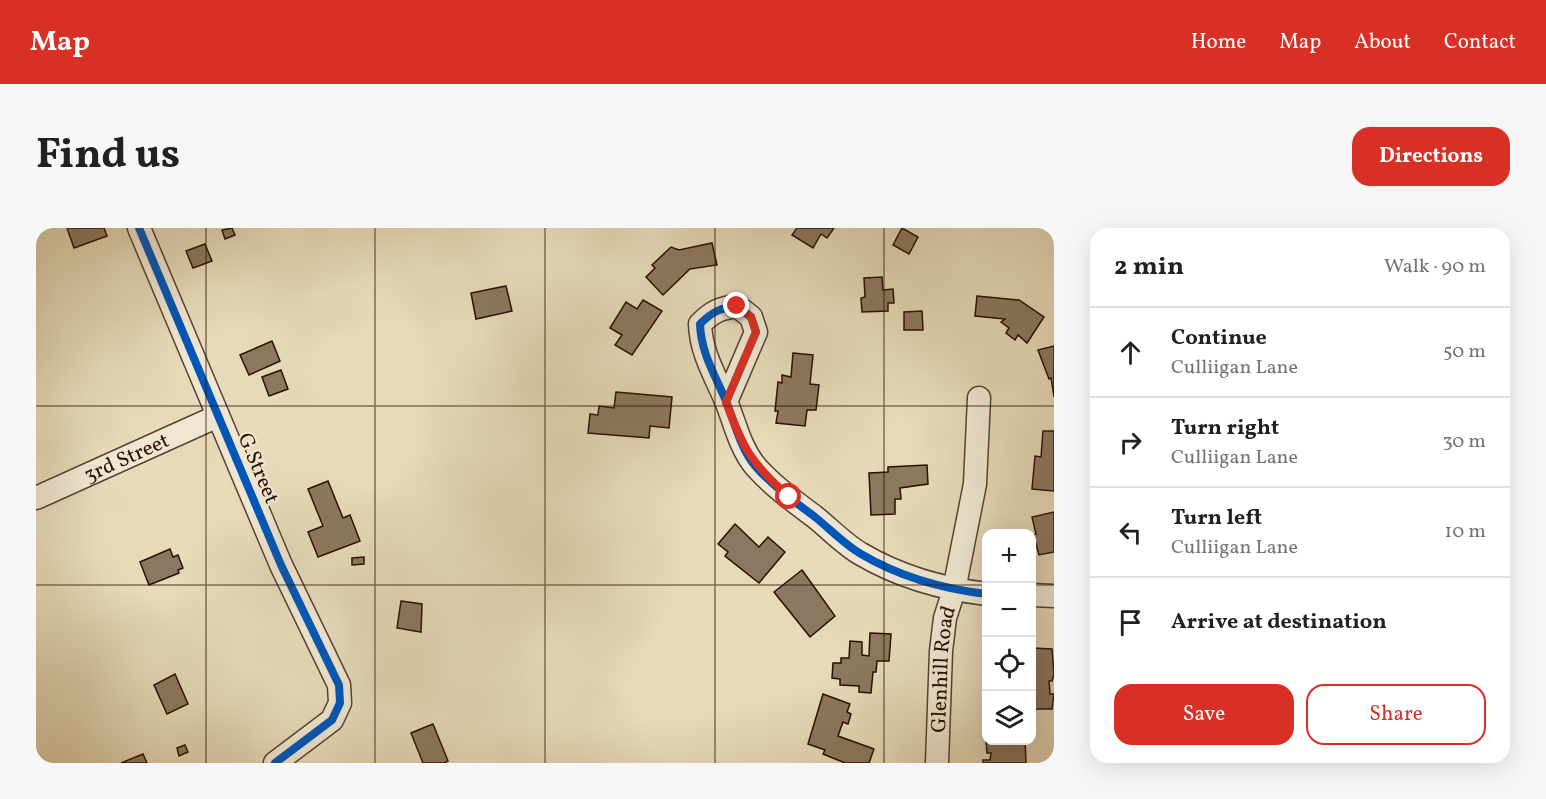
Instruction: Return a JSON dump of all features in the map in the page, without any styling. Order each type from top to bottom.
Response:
[{"type":"street","name":"G Street","points":[[139,228],[281,565],[339,685],[340,703],[332,720],[275,763]]},
{"type":"street","name":"Glenhill Road","points":[[937,763],[941,651],[945,618],[954,590],[975,484],[979,398]]},
{"type":"street","points":[[726,402],[741,442],[756,467],[789,497],[860,554],[905,576],[954,590],[982,593]]},
{"type":"street","name":"3rd Street","points":[[36,498],[218,416]]},
{"type":"street","points":[[1036,595],[1054,596]]},
{"type":"building","points":[[67,228],[104,228],[107,236],[74,248]]},
{"type":"building","points":[[232,228],[235,235],[225,239],[222,230]]},
{"type":"building","points":[[797,228],[834,228],[827,238],[821,234],[813,248],[792,235]]},
{"type":"building","points":[[902,228],[918,237],[909,254],[893,245]]},
{"type":"building","points":[[712,243],[717,265],[690,269],[663,295],[646,277],[655,268],[652,265],[671,247],[679,250]]},
{"type":"building","points":[[205,244],[212,261],[193,268],[186,251]]},
{"type":"building","points":[[882,277],[883,290],[893,289],[894,303],[888,303],[888,311],[862,312],[861,298],[865,297],[864,278]]},
{"type":"building","points":[[506,286],[512,311],[476,319],[471,293]]},
{"type":"building","points":[[977,296],[1019,300],[1044,317],[1027,343],[1018,335],[1015,340],[1006,333],[1009,328],[1001,322],[1005,319],[975,316]]},
{"type":"building","points":[[643,300],[662,311],[632,355],[615,345],[622,335],[610,328],[626,302],[637,309]]},
{"type":"building","points":[[922,311],[923,330],[904,330],[904,312]]},
{"type":"building","points":[[272,341],[280,361],[249,375],[240,355]]},
{"type":"building","points":[[1054,346],[1054,397],[1051,378],[1049,379],[1038,350]]},
{"type":"building","points":[[793,353],[813,355],[810,384],[819,385],[816,410],[807,410],[805,426],[776,423],[778,382],[782,383],[782,375],[791,377]]},
{"type":"building","points":[[281,370],[288,389],[269,396],[262,377]]},
{"type":"building","points":[[616,392],[672,397],[669,428],[650,426],[649,438],[588,433],[590,414],[598,415],[599,406],[614,408]]},
{"type":"building","points":[[1043,431],[1054,431],[1054,491],[1032,489],[1035,456],[1041,457]]},
{"type":"building","points":[[927,465],[928,484],[900,488],[901,499],[895,499],[895,514],[871,515],[869,473],[888,472],[888,467]]},
{"type":"building","points":[[328,481],[343,518],[350,515],[360,541],[318,557],[308,532],[323,526],[308,489]]},
{"type":"building","points":[[1054,512],[1054,552],[1039,555],[1032,517]]},
{"type":"building","points":[[735,524],[759,547],[768,537],[785,552],[759,583],[725,556],[728,552],[718,544]]},
{"type":"building","points":[[170,549],[173,557],[178,555],[183,568],[178,570],[179,573],[149,585],[140,562]]},
{"type":"building","points":[[364,557],[364,564],[352,565],[352,558]]},
{"type":"building","points":[[802,570],[835,616],[810,637],[774,592]]},
{"type":"building","points":[[401,601],[422,604],[421,632],[397,628]]},
{"type":"building","points":[[870,633],[891,634],[889,661],[877,661],[876,672],[873,672],[871,693],[859,692],[859,686],[840,685],[840,679],[832,678],[833,663],[841,663],[841,658],[849,658],[850,641],[862,642],[862,655],[869,656]]},
{"type":"building","points":[[1036,648],[1052,649],[1054,674],[1052,681],[1049,681],[1050,694],[1054,694],[1052,709],[1036,709]]},
{"type":"building","points":[[175,674],[188,704],[167,714],[154,685]]},
{"type":"building","points":[[823,694],[850,704],[847,712],[851,714],[848,724],[843,722],[838,736],[874,749],[869,763],[845,763],[823,754],[825,750],[808,744]]},
{"type":"building","points":[[433,724],[448,761],[444,763],[423,763],[411,733]]},
{"type":"building","points":[[185,745],[188,752],[179,756],[177,748]]},
{"type":"building","points":[[986,745],[1025,745],[1026,763],[983,763],[983,760],[990,760],[991,753],[987,753]]},
{"type":"building","points":[[143,754],[147,763],[121,763]]},
{"type":"cycle path","points":[[139,228],[281,565],[339,685],[340,703],[332,720],[275,763]]},
{"type":"cycle path","points":[[737,306],[751,317],[756,332],[726,402],[709,364],[700,324],[708,316],[721,309],[737,306]]},
{"type":"cycle path","points":[[726,402],[750,460],[784,494],[849,546],[876,562],[922,581],[982,593]]},
{"type":"route","points":[[737,306],[751,317],[756,332],[726,402],[741,442],[756,467],[789,497]]}]
